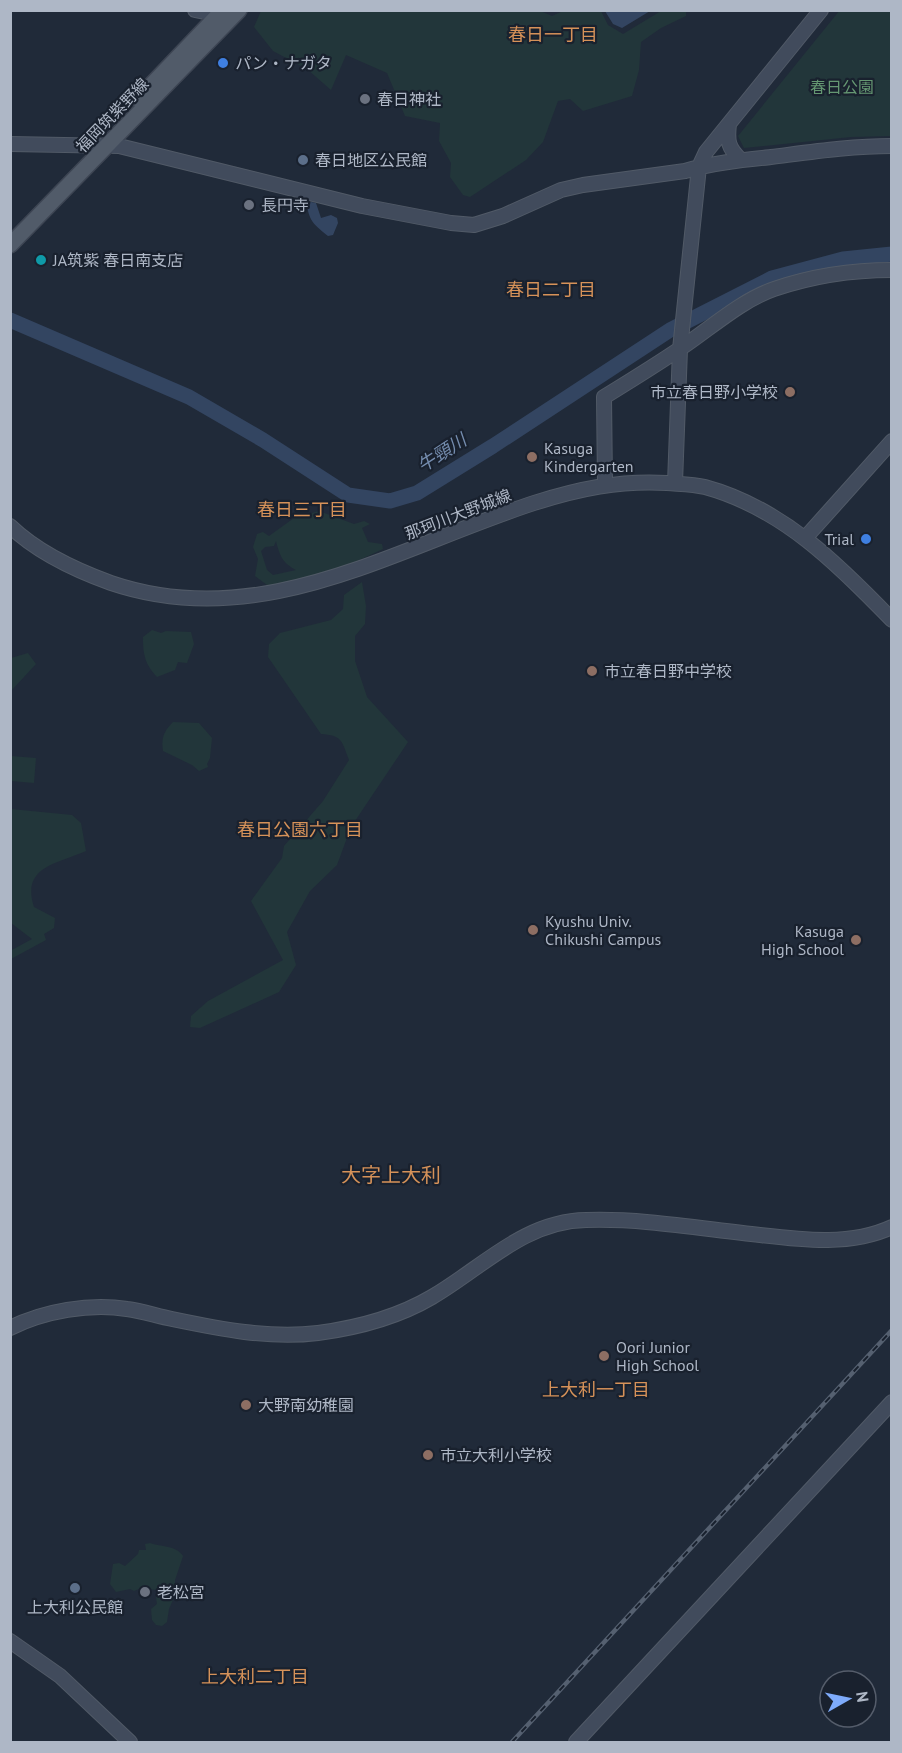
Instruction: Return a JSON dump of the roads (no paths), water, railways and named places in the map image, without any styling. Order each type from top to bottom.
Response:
[{"type":"main road","name":"福岡筑紫野線","points":[[10,230],[239,10]]},
{"type":"main road","name":"福岡筑紫野線","points":[[10,245],[221,13]]},
{"type":"street","points":[[195,10],[221,13]]},
{"type":"street","points":[[675,483],[680,349],[699,167],[706,152],[821,10]]},
{"type":"street","points":[[729,124],[727,141],[731,151],[741,160]]},
{"type":"street","points":[[10,144],[101,145],[224,171],[362,206],[451,223],[474,225],[503,216],[561,190],[583,185],[684,171],[741,160],[813,151],[891,146]]},
{"type":"street","points":[[605,484],[604,397],[680,349],[730,313],[772,290],[813,278],[857,270],[891,270]]},
{"type":"street","points":[[806,537],[891,441]]},
{"type":"street","name":"那珂川大野城線","points":[[10,526],[53,558],[92,576],[128,588],[171,597],[203,600],[239,598],[280,592],[330,579],[485,519],[572,491],[605,484],[642,481],[675,483],[703,486],[733,496],[762,510],[806,537],[891,620]]},
{"type":"street","points":[[10,1328],[55,1312],[99,1308],[126,1309],[249,1333],[308,1334],[348,1328],[389,1316],[429,1299],[466,1276],[503,1248],[528,1234],[558,1224],[584,1220],[620,1220],[816,1241],[856,1237],[891,1227]]},
{"type":"street","points":[[576,1743],[891,1402]]},
{"type":"street","points":[[10,1641],[60,1676],[130,1743]]},
{"type":"water","points":[[605,11],[650,11],[622,28],[613,24]]},
{"type":"water","points":[[311,202],[316,203],[321,218],[331,215],[337,218],[338,223],[333,235],[328,236],[311,220],[307,205]]},
{"type":"waterway","name":"牛頸川","points":[[10,320],[189,397],[263,440],[348,495],[390,501],[417,493],[670,330],[772,278],[843,259],[892,254]]},
{"type":"railway","points":[[512,1742],[892,1330]]},
{"type":"place","name":"パン・ナガタ","points":[[223,63]]},
{"type":"place","name":"春日神社","points":[[365,99]]},
{"type":"place","name":"春日地区公民館","points":[[303,160]]},
{"type":"place","name":"長円寺","points":[[249,205]]},
{"type":"place","name":"JA筑紫 春日南支店","points":[[41,260]]},
{"type":"place","name":"市立春日野小学校","points":[[790,392]]},
{"type":"place","name":"Kasuga Kindergarten","points":[[532,457]]},
{"type":"place","name":"Trial","points":[[866,539]]},
{"type":"place","name":"市立春日野中学校","points":[[592,671]]},
{"type":"place","name":"Kyushu Univ. Chikushi Campus","points":[[533,930]]},
{"type":"place","name":"Kasuga High School","points":[[856,940]]},
{"type":"place","name":"Oori Junior High School","points":[[604,1356]]},
{"type":"place","name":"大野南幼稚園","points":[[246,1405]]},
{"type":"place","name":"市立大利小学校","points":[[428,1455]]},
{"type":"place","name":"上大利公民館","points":[[75,1588]]},
{"type":"place","name":"老松宮","points":[[145,1592]]},
{"type":"district","name":"春日一丁目","points":[[553,35]]},
{"type":"district","name":"春日二丁目","points":[[551,290]]},
{"type":"district","name":"春日三丁目","points":[[302,510]]},
{"type":"district","name":"春日公園六丁目","points":[[300,830]]},
{"type":"district","name":"大字上大利","points":[[391,1175]]},
{"type":"district","name":"上大利一丁目","points":[[596,1390]]},
{"type":"district","name":"上大利二丁目","points":[[255,1677]]},
{"type":"park label","name":"春日公園","points":[[842,87]]}]
